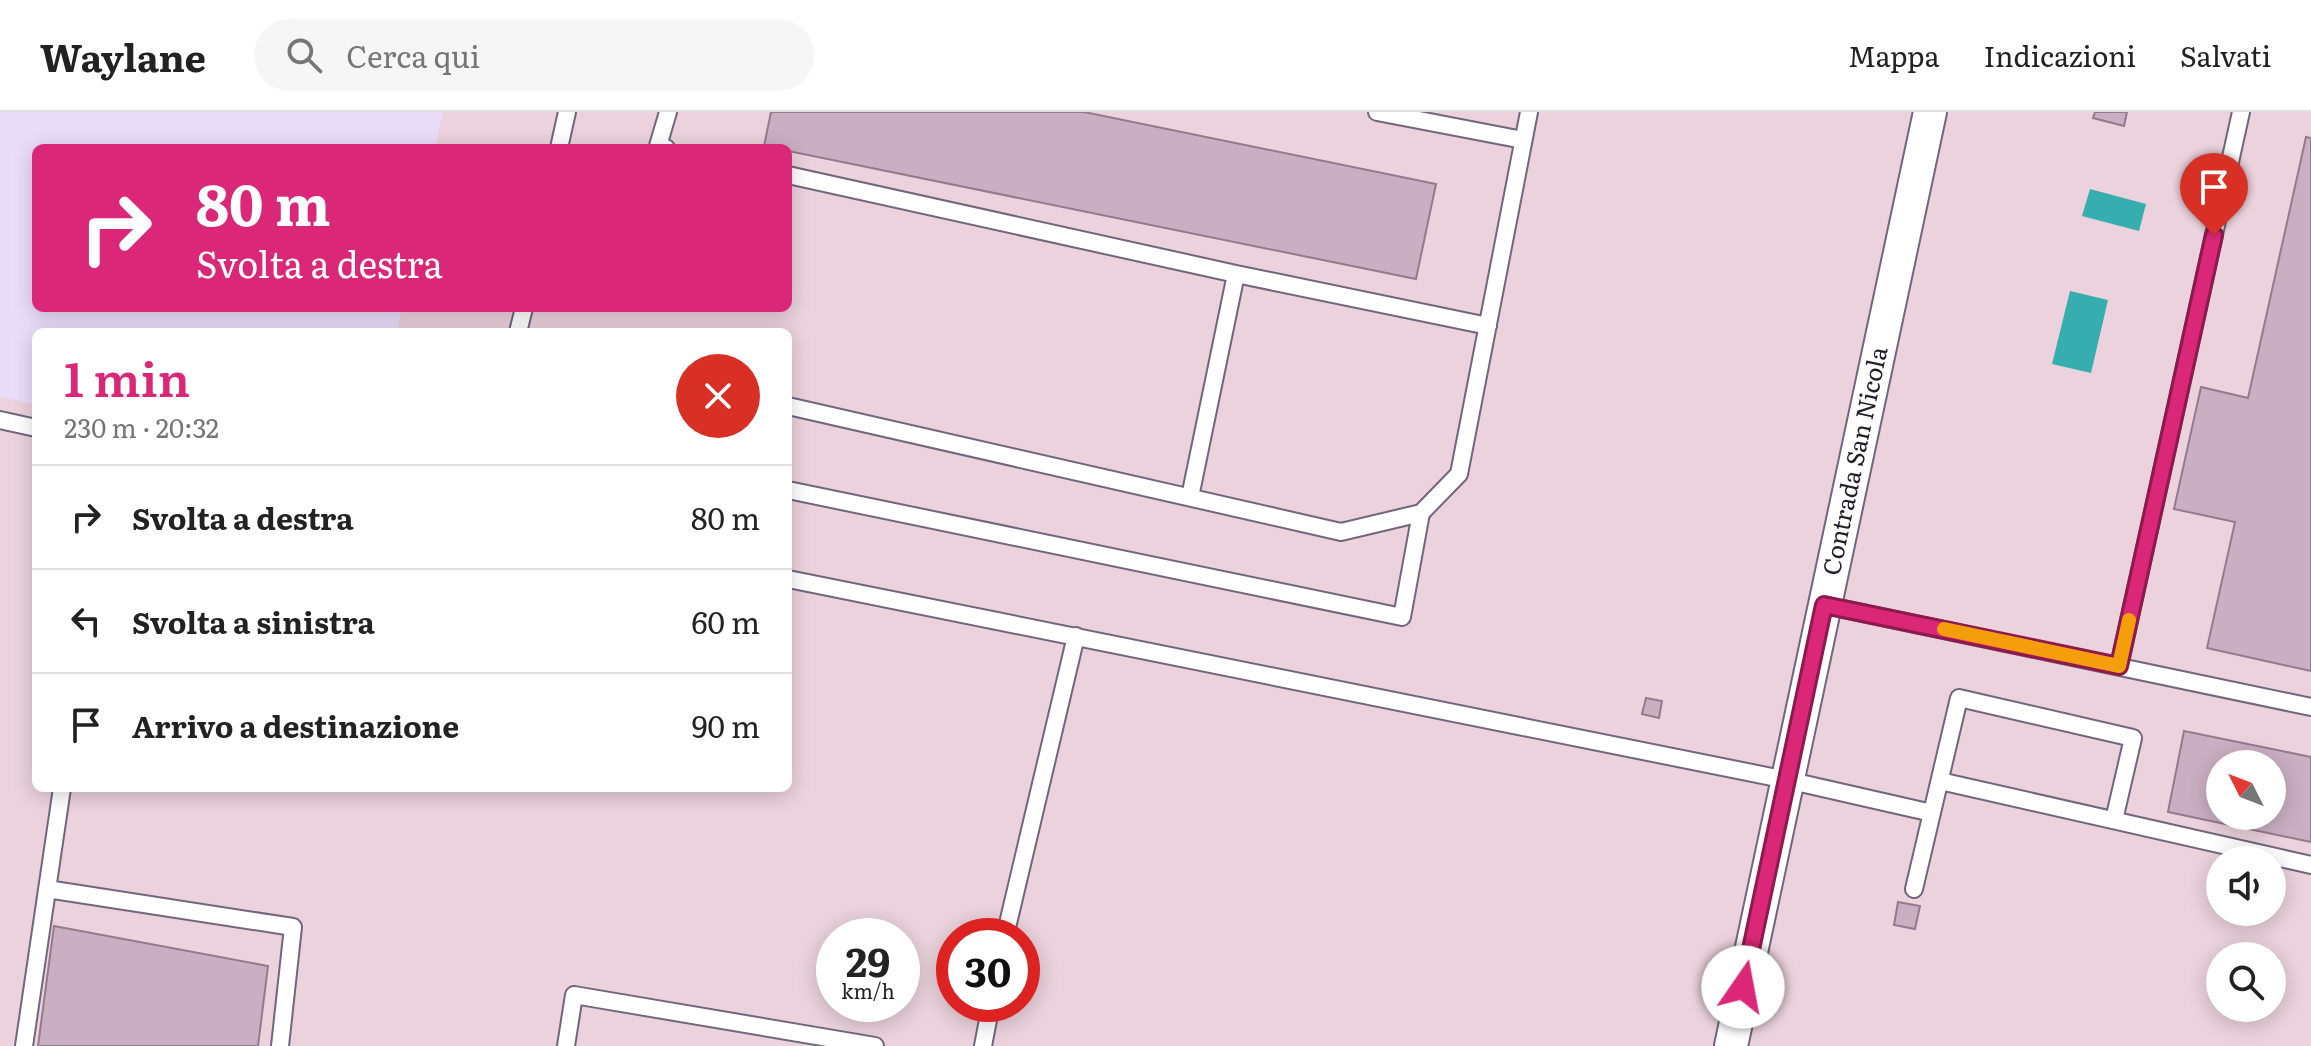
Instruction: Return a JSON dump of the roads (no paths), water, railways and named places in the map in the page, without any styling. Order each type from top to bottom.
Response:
[{"type":"street","name":"Contrada San Nicola","points":[[1731,1046],[1930,112]]},
{"type":"lane","points":[[560,144],[567,112]]},
{"type":"lane","points":[[659,144],[668,112]]},
{"type":"lane","points":[[1377,112],[1523,140]]},
{"type":"lane","points":[[792,407],[1341,532],[1421,513],[1459,474],[1529,112]]},
{"type":"lane","points":[[2119,666],[2241,112]]},
{"type":"lane","points":[[792,176],[1488,326]]},
{"type":"lane","points":[[1190,497],[1236,274]]},
{"type":"lane","points":[[0,420],[32,427]]},
{"type":"lane","points":[[792,491],[1402,617],[1421,513]]},
{"type":"lane","points":[[792,580],[1787,780],[1932,813]]},
{"type":"lane","points":[[1824,605],[2311,707]]},
{"type":"lane","points":[[1009,918],[1076,636]]},
{"type":"lane","points":[[1914,889],[1959,698],[2133,738],[2114,820]]},
{"type":"lane","points":[[1940,781],[2311,865]]},
{"type":"lane","points":[[24,1046],[61,792]]},
{"type":"lane","points":[[47,889],[293,927],[280,1046]]},
{"type":"lane","points":[[566,1046],[574,995],[875,1046]]},
{"type":"lane","points":[[983,1046],[988,1022]]}]
